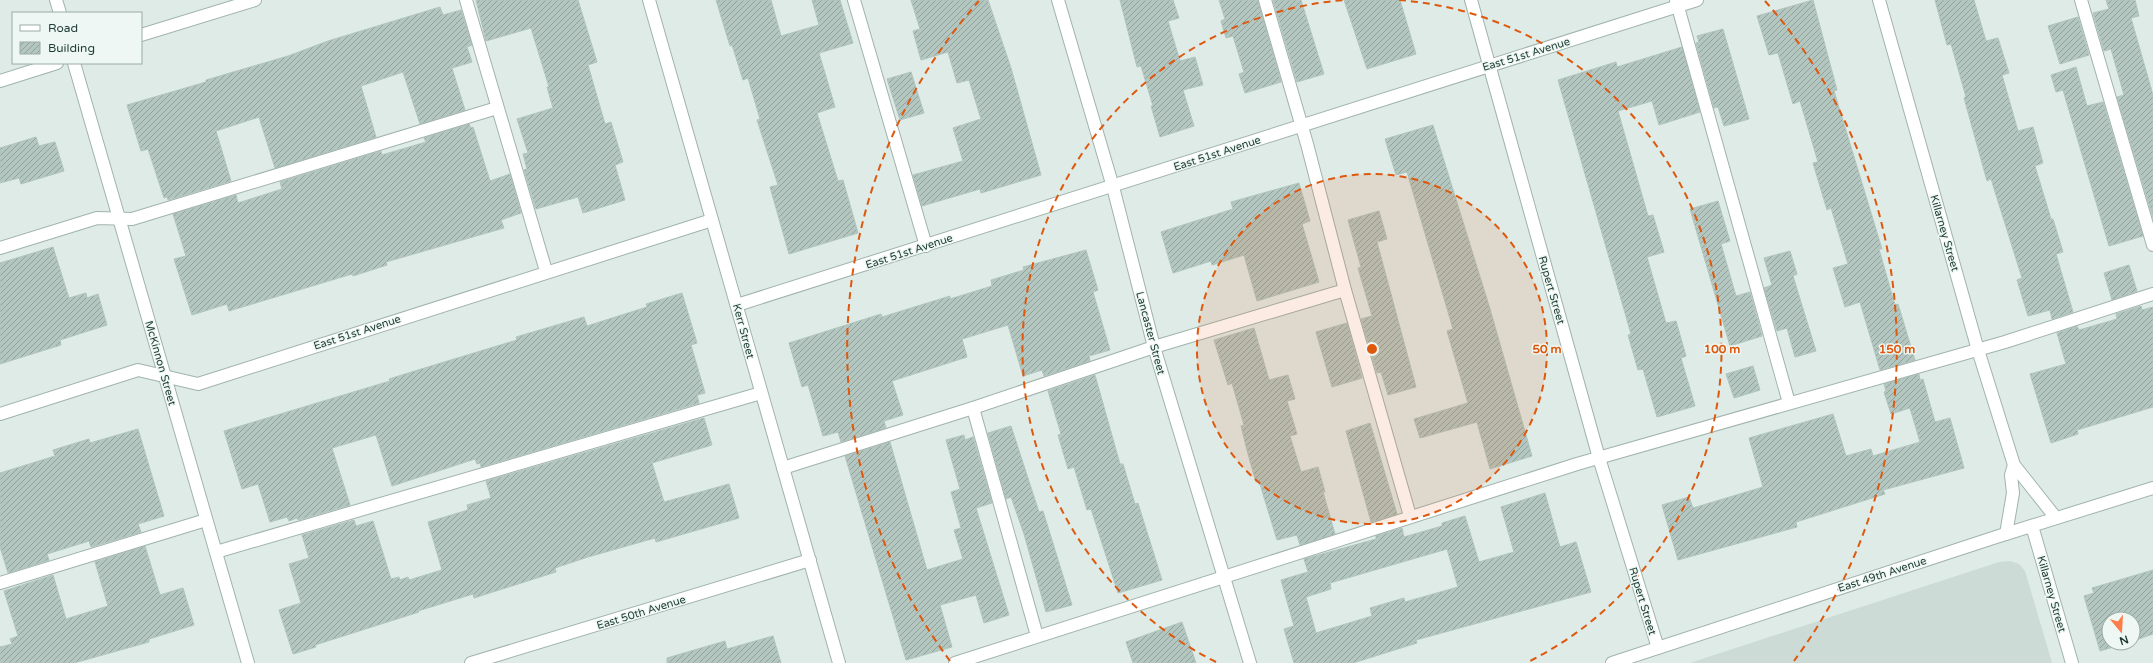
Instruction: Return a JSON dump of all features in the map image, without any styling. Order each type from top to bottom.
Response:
[{"type":"street","points":[[56,0],[60,12]]},
{"type":"street","points":[[142,35],[255,0]]},
{"type":"street","points":[[466,0],[546,271]]},
{"type":"street","name":"Kerr Street","points":[[649,0],[839,663]]},
{"type":"street","points":[[854,0],[926,246]]},
{"type":"street","name":"Lancaster Street","points":[[1058,0],[1113,187],[1154,347],[1250,663]]},
{"type":"street","points":[[1264,0],[1301,125],[1345,290],[1410,516]]},
{"type":"street","name":"Rupert Street","points":[[1470,0],[1490,65],[1600,458],[1658,648]]},
{"type":"street","name":"East 51st Avenue","points":[[737,306],[1113,187],[1677,3],[1697,0]]},
{"type":"street","name":"Killarney Street","points":[[1878,0],[1978,350],[2014,465]]},
{"type":"street","points":[[2081,0],[2153,245]]},
{"type":"street","points":[[1677,3],[1789,403]]},
{"type":"street","points":[[0,81],[54,64]]},
{"type":"street","name":"McKinnon Street","points":[[74,64],[248,663]]},
{"type":"street","points":[[0,248],[97,218],[119,217],[132,219],[497,108]]},
{"type":"street","name":"East 51st Avenue","points":[[0,414],[138,370],[198,384],[546,271],[712,220]]},
{"type":"street","points":[[783,468],[973,408],[1154,347],[1345,290]]},
{"type":"street","points":[[955,663],[1410,516],[1600,458],[1978,350],[2153,294]]},
{"type":"street","points":[[216,552],[761,393]]},
{"type":"street","points":[[973,408],[1037,636]]},
{"type":"street","points":[[2014,465],[2056,518]]},
{"type":"street","points":[[2006,534],[2013,493],[2011,475],[2014,465]]},
{"type":"street","name":"East 49th Avenue","points":[[1612,663],[2006,534],[2153,488]]},
{"type":"street","points":[[0,583],[206,520]]},
{"type":"street","name":"Killarney Street","points":[[2032,526],[2072,663]]},
{"type":"street","name":"East 50th Avenue","points":[[471,663],[810,560]]},
{"type":"shaded area","points":[[2010,561],[2019,564],[2025,571],[2052,663],[1690,663],[1999,562]]},
{"type":"building","points":[[476,0],[578,0],[597,62],[588,65],[605,124],[611,122],[623,162],[615,165],[625,200],[583,213],[578,197],[536,209],[524,170],[527,169],[523,154],[528,153],[517,119],[553,108],[547,87],[549,87],[531,28],[486,41]]},
{"type":"building","points":[[716,0],[771,0],[781,36],[819,25],[812,0],[840,0],[853,43],[819,53],[835,107],[817,113],[838,181],[843,180],[858,233],[789,254],[770,187],[778,185],[757,120],[760,119],[748,78],[743,80],[732,45],[730,46]]},
{"type":"building","points":[[911,0],[988,0],[1011,68],[1041,175],[981,193],[980,189],[922,206],[913,175],[963,161],[953,128],[981,119],[969,80],[957,83],[948,52],[921,60],[913,31],[920,29]]},
{"type":"building","points":[[1120,0],[1173,0],[1179,18],[1168,21],[1180,61],[1195,57],[1203,85],[1183,90],[1194,126],[1160,137],[1151,106],[1153,106],[1141,66],[1137,67]]},
{"type":"building","points":[[1219,0],[1258,0],[1281,82],[1245,93],[1239,74],[1244,72],[1233,36],[1226,38],[1221,21],[1225,19]]},
{"type":"building","points":[[1273,0],[1301,0],[1324,74],[1297,82]]},
{"type":"building","points":[[1344,0],[1400,0],[1416,54],[1367,69]]},
{"type":"building","points":[[1813,0],[1837,90],[1834,91],[1882,249],[1879,249],[1895,305],[1898,304],[1915,360],[1880,370],[1860,302],[1845,307],[1833,268],[1848,264],[1831,208],[1827,210],[1813,163],[1818,162],[1800,101],[1793,104],[1778,53],[1769,55],[1757,16]]},
{"type":"building","points":[[1935,0],[1974,0],[1986,41],[1998,38],[2009,73],[2002,75],[2018,131],[2033,127],[2043,163],[2035,166],[2063,252],[2056,254],[2073,312],[2052,319],[2050,310],[2028,316],[2017,280],[2022,278],[1991,179],[1987,181],[1951,44],[1947,45]]},
{"type":"building","points":[[2106,0],[2135,0],[2139,16],[2131,18],[2153,95],[2153,218],[2117,97],[2124,95],[2111,49],[2104,51],[2093,13],[2109,9]]},
{"type":"building","points":[[440,7],[443,15],[461,10],[472,45],[467,47],[472,62],[452,68],[465,110],[420,124],[403,72],[361,86],[376,137],[275,168],[259,117],[216,131],[231,181],[168,200],[167,197],[164,198],[148,149],[141,151],[127,105],[206,82],[206,80],[288,56],[328,41]]},
{"type":"building","points":[[2078,17],[2089,55],[2060,64],[2048,26]]},
{"type":"building","points":[[1723,29],[1749,119],[1724,126],[1718,107],[1714,108],[1696,43],[1699,42],[1697,36]]},
{"type":"building","points":[[1682,47],[1700,112],[1659,125],[1652,101],[1618,111],[1648,216],[1653,215],[1664,252],[1647,257],[1666,323],[1676,321],[1686,356],[1681,358],[1695,406],[1657,417],[1643,369],[1638,370],[1628,335],[1631,334],[1558,80],[1616,62],[1617,67]]},
{"type":"building","points":[[2076,67],[2087,106],[2103,102],[2143,236],[2109,246],[2063,90],[2056,92],[2051,75]]},
{"type":"building","points":[[911,72],[924,113],[900,120],[887,79]]},
{"type":"building","points":[[469,124],[471,128],[473,127],[490,181],[510,174],[521,213],[501,220],[504,228],[386,262],[387,265],[353,276],[352,274],[229,311],[227,304],[192,315],[174,259],[186,256],[173,214],[236,195],[238,203],[282,189],[280,182],[381,151],[382,155],[426,142],[424,138]]},
{"type":"building","points":[[1433,125],[1490,309],[1532,456],[1490,469],[1477,422],[1420,438],[1414,419],[1468,403],[1447,331],[1453,329],[1407,172],[1396,175],[1385,139]]},
{"type":"building","points":[[36,137],[39,146],[55,142],[64,171],[21,184],[19,178],[0,183],[0,148]]},
{"type":"building","points":[[1299,183],[1310,221],[1302,224],[1319,282],[1257,301],[1244,255],[1212,265],[1211,261],[1173,273],[1161,232],[1233,209],[1231,202]]},
{"type":"building","points":[[1718,201],[1730,241],[1721,244],[1736,296],[1750,292],[1762,336],[1730,346],[1690,209]]},
{"type":"building","points":[[1379,211],[1387,239],[1377,242],[1416,387],[1388,395],[1381,372],[1377,373],[1361,319],[1372,316],[1358,268],[1361,267],[1348,220]]},
{"type":"building","points":[[53,247],[69,298],[86,293],[87,298],[98,294],[107,325],[60,340],[61,345],[0,364],[0,263]]},
{"type":"building","points":[[1086,250],[1098,290],[1093,292],[1110,350],[1089,356],[1090,361],[1044,376],[1042,370],[1023,376],[1008,325],[962,339],[967,357],[892,381],[903,415],[884,421],[886,428],[841,442],[838,432],[823,436],[808,385],[802,387],[789,343],[881,314],[882,317],[950,296],[950,299],[992,286],[991,280],[1024,270],[1023,267]]},
{"type":"building","points":[[1790,251],[1797,274],[1793,276],[1816,351],[1795,357],[1787,328],[1777,331],[1764,288],[1772,285],[1764,258]]},
{"type":"building","points":[[2129,265],[2137,291],[2112,300],[2104,273]]},
{"type":"building","points":[[682,293],[697,343],[691,345],[705,393],[697,395],[699,403],[481,467],[480,463],[477,464],[475,459],[392,486],[376,435],[332,448],[350,505],[298,520],[297,518],[289,521],[287,517],[270,522],[258,484],[242,489],[224,431],[390,381],[389,379],[517,340],[516,337],[584,317],[587,326],[647,307],[646,304]]},
{"type":"building","points":[[2141,306],[2142,310],[2153,307],[2153,407],[2077,430],[2078,434],[2051,443],[2030,374],[2066,364],[2057,333],[2077,326],[2079,330],[2117,319],[2116,314]]},
{"type":"building","points":[[1347,323],[1362,378],[1332,387],[1316,332]]},
{"type":"building","points":[[1254,328],[1269,380],[1288,375],[1295,399],[1287,401],[1297,434],[1290,436],[1301,472],[1318,467],[1325,492],[1323,492],[1335,534],[1300,545],[1297,535],[1277,540],[1259,481],[1256,482],[1241,426],[1244,425],[1232,383],[1228,385],[1214,340]]},
{"type":"building","points":[[1753,366],[1760,390],[1734,398],[1726,374]]},
{"type":"building","points":[[1919,374],[1920,380],[1923,379],[1935,422],[1950,418],[1964,468],[1883,490],[1885,494],[1796,522],[1797,527],[1678,560],[1662,505],[1689,497],[1693,508],[1763,487],[1749,438],[1833,414],[1846,456],[1871,449],[1873,456],[1920,442],[1910,408],[1891,414],[1884,392],[1886,391],[1884,384]]},
{"type":"building","points":[[1095,375],[1120,464],[1123,464],[1135,504],[1138,503],[1162,580],[1118,593],[1091,509],[1087,510],[1074,467],[1068,469],[1058,435],[1061,434],[1048,391]]},
{"type":"building","points":[[704,418],[712,445],[652,463],[664,502],[729,484],[739,518],[656,542],[655,538],[588,557],[555,568],[556,572],[474,598],[473,594],[418,611],[419,612],[315,645],[316,647],[293,654],[279,610],[301,603],[289,564],[309,558],[302,535],[354,520],[356,526],[373,521],[391,579],[399,577],[400,580],[408,577],[409,580],[442,570],[428,522],[468,510],[467,505],[491,498],[486,481]]},
{"type":"building","points":[[1370,423],[1397,514],[1371,522],[1346,431]]},
{"type":"building","points":[[1011,426],[1039,512],[1043,511],[1072,605],[1046,612],[1024,534],[1011,497],[1006,499],[988,433]]},
{"type":"building","points":[[138,429],[164,516],[138,524],[141,532],[91,547],[89,541],[47,554],[49,560],[8,573],[0,547],[0,473],[55,456],[53,450],[89,439],[90,443]]},
{"type":"building","points":[[964,435],[965,440],[973,437],[992,503],[976,508],[1009,615],[984,623],[976,595],[940,605],[952,647],[906,660],[845,456],[890,442],[927,570],[963,559],[954,530],[961,528],[951,492],[960,489],[946,440]]},
{"type":"building","points":[[1545,493],[1560,547],[1576,542],[1591,592],[1416,640],[1417,643],[1353,663],[1294,663],[1284,629],[1294,626],[1281,580],[1308,572],[1304,559],[1376,539],[1376,536],[1402,528],[1404,537],[1442,526],[1442,523],[1465,516],[1479,562],[1514,552],[1501,507]],"holes":[[[1447,549],[1458,587],[1405,602],[1404,598],[1370,608],[1372,616],[1316,633],[1306,597],[1331,589],[1330,583]]]},
{"type":"building","points":[[145,546],[160,595],[183,588],[194,625],[149,639],[149,642],[74,663],[0,663],[0,647],[12,644],[10,639],[18,636],[4,591],[53,575],[66,619],[108,606],[95,562]]},
{"type":"building","points":[[2153,570],[2153,634],[2141,638],[2141,611],[2101,611],[2100,651],[2084,596],[2094,593],[2092,588]]},
{"type":"building","points":[[1182,622],[1196,663],[1133,663],[1126,642]]},
{"type":"building","points":[[773,636],[781,663],[667,663],[667,658],[725,641],[727,649]]}]
